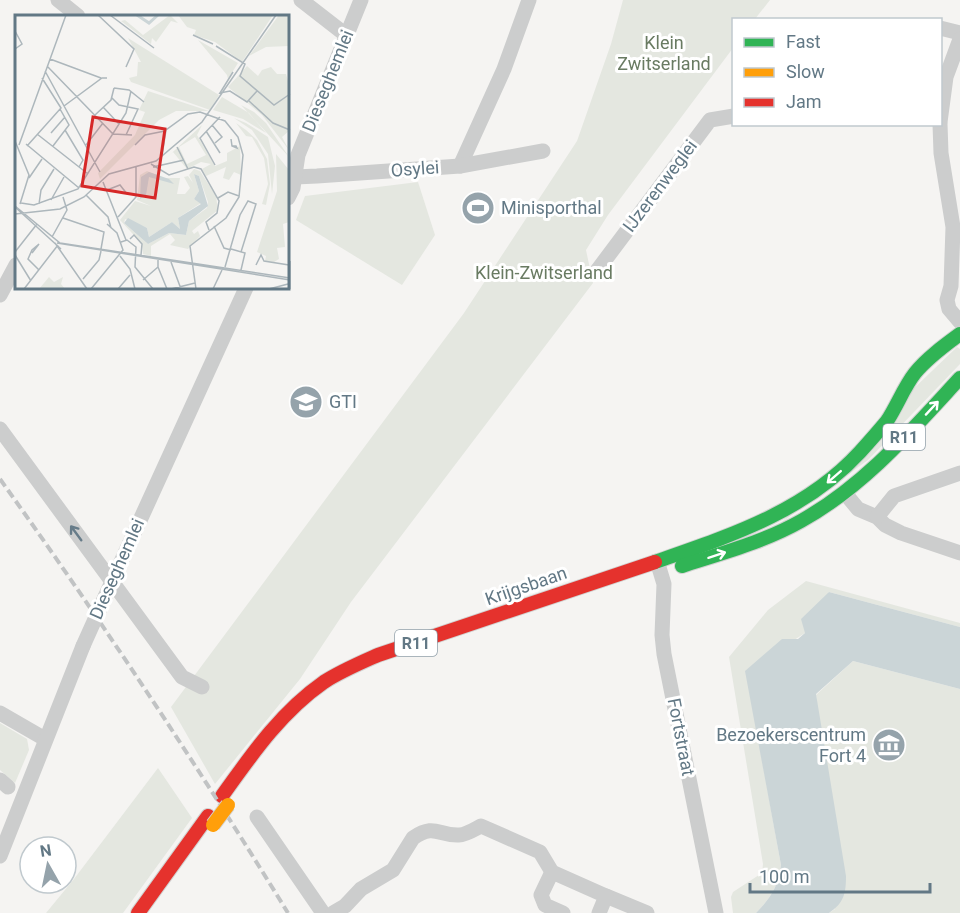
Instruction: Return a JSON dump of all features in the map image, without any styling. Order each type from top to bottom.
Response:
[{"type":"main road","name":"Krijgsbaan","points":[[659,567],[781,513],[837,475],[875,436],[915,373],[960,334]]},
{"type":"main road","name":"Krijgsbaan","points":[[149,913],[277,721],[291,706],[325,680],[378,655],[659,567],[726,552],[779,532],[801,521],[844,492],[900,442],[960,378]]},
{"type":"main road","name":"Krijgsbaan","points":[[138,913],[210,821]]},
{"type":"street","points":[[58,0],[77,15]]},
{"type":"street","points":[[301,0],[346,35]]},
{"type":"street","name":"Dieseghemlei","points":[[290,194],[293,188],[291,174],[298,154],[361,0]]},
{"type":"street","points":[[460,166],[504,69],[529,0]]},
{"type":"street","points":[[942,28],[960,33]]},
{"type":"street","points":[[942,108],[946,77],[960,39]]},
{"type":"street","name":"IJzerenweglei","points":[[596,272],[710,120],[732,116]]},
{"type":"street","points":[[940,126],[941,153],[953,227],[951,286],[947,300],[950,309],[960,322]]},
{"type":"street","name":"Osylei","points":[[291,174],[460,166],[543,151]]},
{"type":"street","points":[[0,295],[15,267]]},
{"type":"street","points":[[951,286],[960,302]]},
{"type":"street","name":"Dieseghemlei","points":[[0,856],[110,580],[245,290]]},
{"type":"street","points":[[0,429],[182,678],[202,687]]},
{"type":"street","points":[[878,517],[894,496],[960,473]]},
{"type":"street","points":[[844,492],[858,509],[878,517],[885,525],[901,533],[960,553]]},
{"type":"street","name":"Fortstraat","points":[[659,567],[664,584],[662,635],[664,654],[716,913]]},
{"type":"street","points":[[0,713],[45,739]]},
{"type":"street","points":[[257,817],[323,913]]},
{"type":"street","points":[[333,913],[345,906],[361,889],[393,870],[412,838],[428,831],[461,835],[481,826],[540,852],[552,872],[647,913]]},
{"type":"street","points":[[552,872],[541,894],[545,905],[563,913]]},
{"type":"street","points":[[598,913],[606,896]]},
{"type":"green space","name":"Klein-Zwitserland","points":[[623,0],[770,0],[756,18],[732,18],[732,49],[608,215],[586,250],[593,283],[351,602],[300,679],[215,784],[171,707],[464,313],[577,141],[611,44]]},
{"type":"green space","points":[[418,182],[435,235],[402,285],[296,220],[305,196]]},
{"type":"green space","points":[[957,347],[960,349],[960,364],[868,460],[782,522],[907,395]]},
{"type":"green space","points":[[806,581],[960,623],[960,627],[829,592],[805,633],[746,671],[781,865],[773,891],[756,913],[733,913],[731,897],[733,892],[762,873],[763,864],[729,657],[768,610]]},
{"type":"green space","points":[[853,661],[960,689],[960,913],[829,913],[835,909],[816,695]]},
{"type":"green space","points":[[0,723],[27,739],[29,750],[15,783],[0,770]]},
{"type":"green space","points":[[158,768],[192,818],[123,913],[46,913],[61,895],[78,895],[78,874]]},
{"type":"shaded area","points":[[829,592],[960,627],[960,689],[853,661],[816,694],[846,876],[845,893],[838,905],[829,913],[756,913],[773,891],[781,865],[745,671],[782,639],[798,639],[805,633],[801,619]]},
{"type":"railway","points":[[0,479],[148,693],[288,913]]},
{"type":"traffic: fast","points":[[655,562],[738,532],[765,520],[815,491],[860,452],[887,421],[911,378],[920,367],[960,334]]},
{"type":"traffic: fast","points":[[682,566],[772,535],[824,507],[886,456],[960,378]]},
{"type":"traffic: jam","points":[[222,796],[256,749],[281,720],[309,694],[337,674],[378,655],[655,562]]},
{"type":"traffic: jam","points":[[138,913],[208,816]]},
{"type":"traffic: slow","points":[[213,825],[228,805]]},
{"type":"place","name":"Minisporthal","points":[[478,208]]},
{"type":"place","name":"GTI","points":[[306,402]]},
{"type":"place","name":"Bezoekerscentrum Fort 4","points":[[889,745]]},
{"type":"park label","name":"Klein Zwitserland","points":[[664,53]]}]
